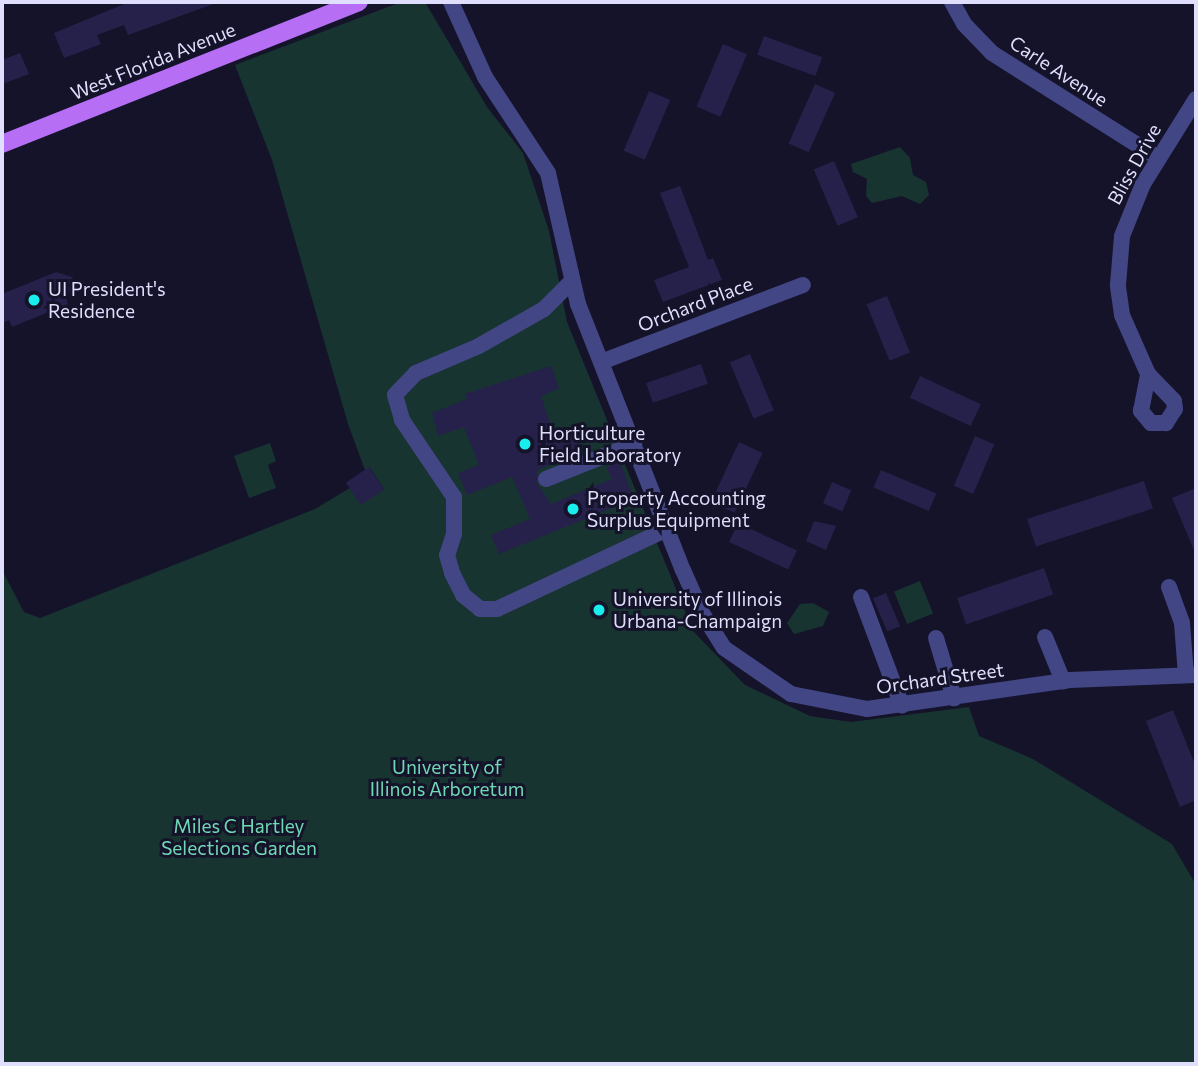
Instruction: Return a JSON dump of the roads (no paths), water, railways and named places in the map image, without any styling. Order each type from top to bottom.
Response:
[{"type":"main road","name":"West Florida Avenue","points":[[2,144],[359,2]]},
{"type":"street","name":"Orchard Street","points":[[451,2],[485,77],[548,173],[563,222],[571,282],[667,529],[714,635],[743,664],[812,701],[867,709],[1063,681],[1191,675]]},
{"type":"street","name":"Carle Avenue","points":[[952,2],[964,24],[992,53],[1158,158]]},
{"type":"street","name":"Bliss Drive","points":[[1148,374],[1122,315],[1119,257],[1130,211],[1158,158],[1196,99]]},
{"type":"street","points":[[571,282],[528,319],[416,373],[394,395],[402,420],[454,497],[454,534],[447,555],[452,573],[463,595],[480,609],[497,609],[667,529]]},
{"type":"street","name":"Orchard Place","points":[[601,362],[803,285]]},
{"type":"street","points":[[546,479],[634,444]]},
{"type":"street","points":[[1169,587],[1182,623],[1191,675]]},
{"type":"street","points":[[861,597],[902,706]]},
{"type":"street","points":[[936,638],[954,698]]},
{"type":"street","points":[[1045,638],[1063,681]]},
{"type":"place","name":"UI President's Residence","points":[[34,300]]},
{"type":"place","name":"Horticulture Field Laboratory","points":[[525,444]]},
{"type":"place","name":"Property Accounting Surplus Equipment","points":[[573,509]]},
{"type":"place","name":"University of Illinois Urbana-Champaign","points":[[599,610]]},
{"type":"park label","name":"University of Illinois Arboretum","points":[[447,778]]},
{"type":"park label","name":"Miles C Hartley Selections Garden","points":[[239,837]]}]
